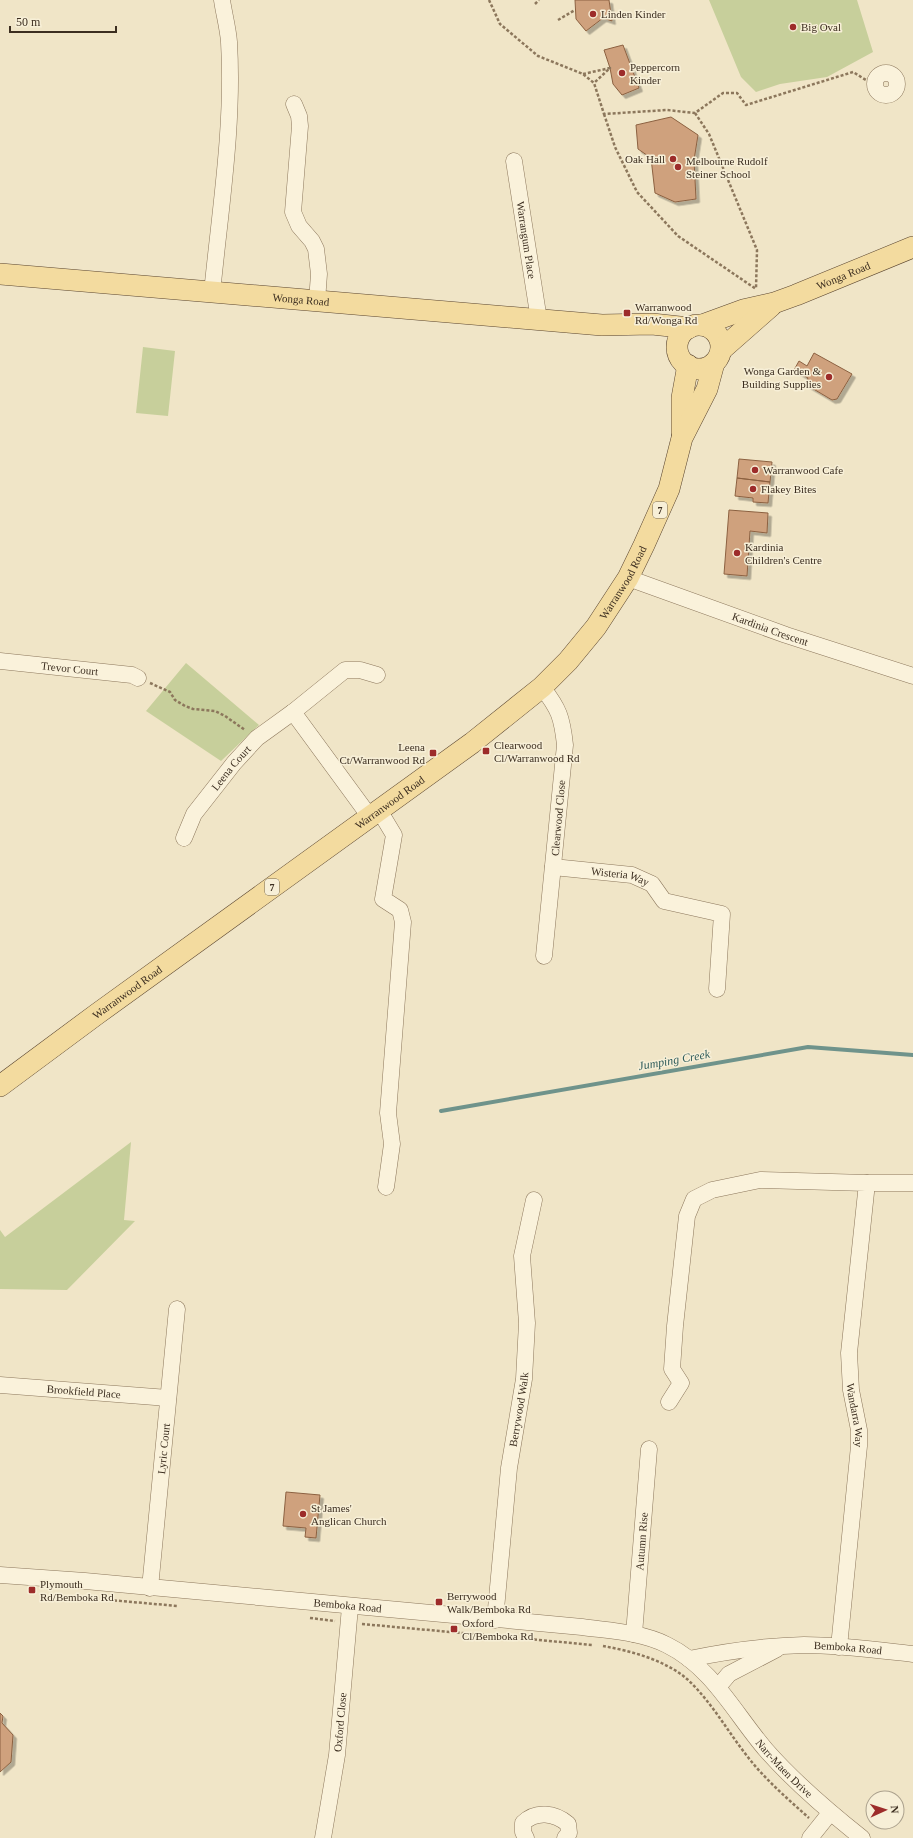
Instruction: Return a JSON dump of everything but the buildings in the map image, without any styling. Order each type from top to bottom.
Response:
[{"type":"main road","name":"Wonga Road","points":[[0,274],[602,325],[652,324],[696,326],[742,310],[774,303],[913,247]]},
{"type":"main road","name":"Wonga Road","points":[[718,356],[754,319],[774,303]]},
{"type":"main road","name":"Wonga Road","points":[[602,325],[655,337],[678,346]]},
{"type":"main road","points":[[696,326],[715,331],[721,344],[718,356],[702,368],[688,365],[683,361],[678,346],[683,333],[696,326]]},
{"type":"main road","name":"Warranwood Road","points":[[0,1086],[96,1014],[472,743],[542,687],[568,661],[596,627],[628,578],[666,499],[682,438],[707,389],[718,356]]},
{"type":"main road","name":"Warranwood Road","points":[[682,438],[682,398],[688,365]]},
{"type":"street","points":[[212,293],[226,152],[230,72],[229,40],[222,0]]},
{"type":"street","points":[[294,104],[300,116],[300,126],[293,212],[299,226],[312,241],[316,249],[319,274],[316,301]]},
{"type":"street","name":"Warrangum Place","points":[[514,161],[539,320]]},
{"type":"street","name":"Kardinia Crescent","points":[[628,578],[786,635],[913,676]]},
{"type":"street","name":"Trevor Court","points":[[0,661],[132,675],[138,678]]},
{"type":"street","name":"Leena Court","points":[[184,838],[194,814],[234,763],[257,738],[346,670],[360,670],[377,675]]},
{"type":"street","name":"Clearwood Close","points":[[542,687],[556,705],[563,724],[565,745],[544,956]]},
{"type":"street","points":[[293,712],[394,836],[383,899],[400,910],[404,922],[388,1113],[392,1144],[386,1187]]},
{"type":"street","name":"Wisteria Way","points":[[553,867],[632,875],[652,884],[664,901],[722,914],[717,989]]},
{"type":"street","points":[[669,1402],[681,1382],[672,1369],[674,1333],[686,1216],[694,1198],[712,1190],[760,1180],[867,1184],[913,1183]]},
{"type":"street","name":"Wandarra Way","points":[[839,1646],[859,1446],[859,1430],[851,1390],[849,1354],[867,1184]]},
{"type":"street","name":"Berrywood Walk","points":[[495,1620],[509,1468],[524,1379],[527,1323],[522,1256],[534,1200]]},
{"type":"street","name":"Lyric Court","points":[[150,1588],[178,1309]]},
{"type":"street","name":"Brookfield Place","points":[[0,1385],[168,1398]]},
{"type":"street","name":"Autumn Rise","points":[[634,1634],[649,1450]]},
{"type":"street","name":"Bemboka Road","points":[[0,1575],[150,1588],[350,1614],[495,1620],[634,1634],[668,1645],[690,1659],[718,1687],[729,1674],[783,1646]]},
{"type":"street","name":"Oxford Close","points":[[323,1838],[337,1755],[350,1614]]},
{"type":"street","name":"Bemboka Road","points":[[690,1659],[733,1650],[804,1645],[839,1646],[913,1654]]},
{"type":"street","name":"Narr-Maen Drive","points":[[718,1687],[766,1750],[790,1776],[830,1813],[862,1838]]},
{"type":"street","points":[[814,1833],[830,1813]]},
{"type":"street","points":[[526,1838],[523,1832],[524,1823],[532,1816],[540,1814],[562,1819],[568,1824],[569,1833],[565,1838]]},
{"type":"path","points":[[489,0],[500,24],[538,56],[583,74],[594,84],[615,147],[637,192],[678,236],[756,288],[757,250],[709,134],[694,113]]},
{"type":"path","points":[[535,4],[539,0]]},
{"type":"path","points":[[558,20],[575,10]]},
{"type":"path","points":[[583,74],[610,68],[594,84]]},
{"type":"path","points":[[604,114],[667,110],[694,113],[723,93],[737,93],[746,105],[853,72],[874,85]]},
{"type":"path","points":[[138,678],[170,692],[175,700],[185,706],[215,711],[225,716],[257,738]]},
{"type":"path","points":[[105,1599],[186,1607]]},
{"type":"path","points":[[308,1618],[350,1614],[487,1635]]},
{"type":"path","points":[[524,1638],[593,1645]]},
{"type":"path","points":[[600,1646],[640,1655],[663,1664],[685,1678],[701,1695],[751,1762],[814,1833]]},
{"type":"green space","name":"Big Oval","points":[[709,0],[857,0],[873,52],[827,77],[780,84],[756,92],[741,77]]},
{"type":"green space","points":[[143,347],[175,351],[168,416],[136,413]]},
{"type":"green space","points":[[186,663],[259,725],[221,761],[146,711]]},
{"type":"green space","points":[[131,1142],[124,1220],[135,1221],[67,1290],[0,1289],[0,1230],[5,1237]]},
{"type":"waterway","name":"Jumping Creek","points":[[441,1111],[808,1047],[913,1055]]},
{"type":"place","name":"Linden Kinder","points":[[593,14]]},
{"type":"place","name":"Big Oval","points":[[793,27]]},
{"type":"place","name":"Peppercorn Kinder","points":[[622,73]]},
{"type":"place","name":"Oak Hall","points":[[673,159]]},
{"type":"place","name":"Melbourne Rudolf Steiner School","points":[[678,167]]},
{"type":"place","name":"Warranwood Rd/Wonga Rd","points":[[627,313]]},
{"type":"place","name":"Wonga Garden & Building Supplies","points":[[829,377]]},
{"type":"place","name":"Warranwood Cafe","points":[[755,470]]},
{"type":"place","name":"Flakey Bites","points":[[753,489]]},
{"type":"place","name":"Kardinia Children's Centre","points":[[737,553]]},
{"type":"place","name":"Clearwood Cl/Warranwood Rd","points":[[486,751]]},
{"type":"place","name":"Leena Ct/Warranwood Rd","points":[[433,753]]},
{"type":"place","name":"St James' Anglican Church","points":[[303,1514]]},
{"type":"place","name":"Plymouth Rd/Bemboka Rd","points":[[32,1590]]},
{"type":"place","name":"Berrywood Walk/Bemboka Rd","points":[[439,1602]]},
{"type":"place","name":"Oxford Cl/Bemboka Rd","points":[[454,1629]]}]
